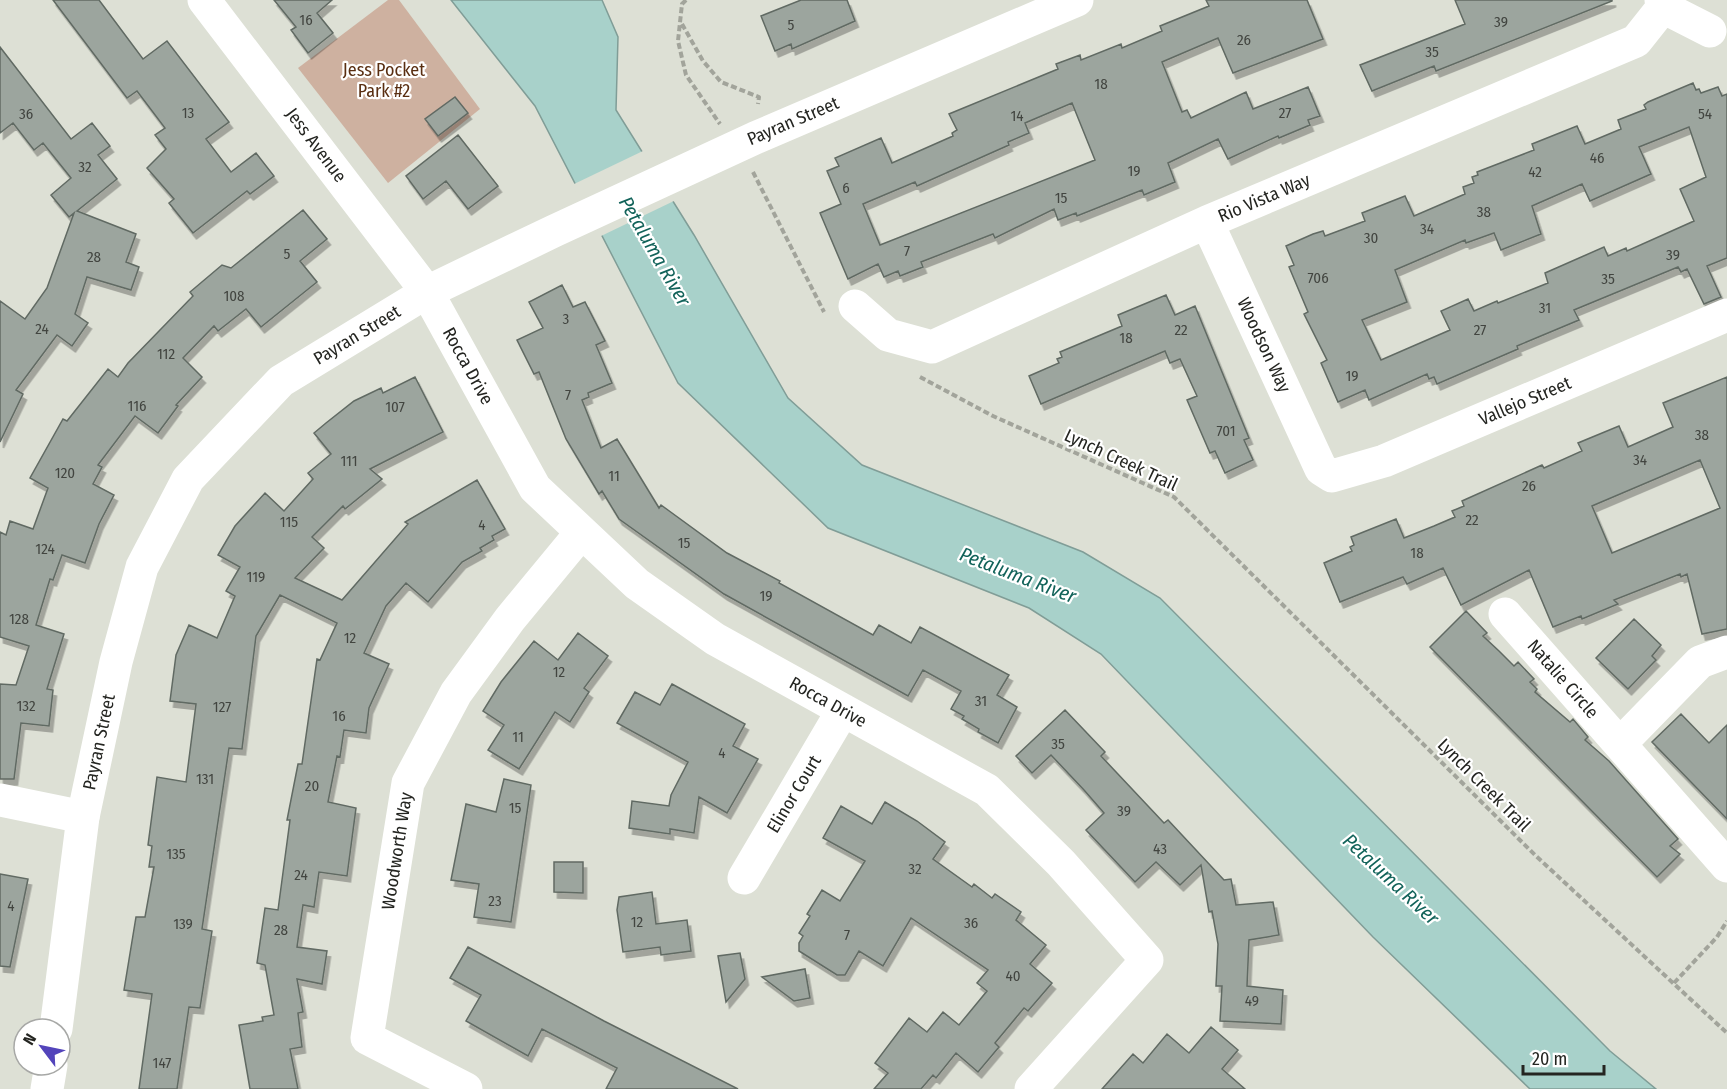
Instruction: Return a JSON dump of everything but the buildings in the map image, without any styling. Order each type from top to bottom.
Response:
[{"type":"street","name":"Jess Avenue","points":[[204,0],[427,292]]},
{"type":"street","name":"Payran Street","points":[[58,1017],[83,817],[116,663],[142,567],[188,479],[282,381],[427,292],[554,231],[743,145],[1077,0]]},
{"type":"street","points":[[1662,3],[1710,32]]},
{"type":"street","name":"Rio Vista Way","points":[[842,314],[888,336],[932,347],[1207,222],[1636,41],[1662,3]]},
{"type":"street","name":"Woodson Way","points":[[1207,222],[1321,469]]},
{"type":"street","name":"Rocca Drive","points":[[427,292],[536,489],[581,533],[637,584],[715,639],[987,790],[1061,863],[1147,960],[1031,1089]]},
{"type":"street","name":"Vallejo Street","points":[[1321,469],[1332,476],[1384,461],[1727,315]]},
{"type":"street","name":"Woodworth Way","points":[[466,1089],[366,1038],[408,783],[456,693],[510,619],[581,533]]},
{"type":"street","name":"Natalie Circle","points":[[1505,614],[1727,866]]},
{"type":"street","points":[[1620,744],[1700,662],[1727,651]]},
{"type":"street","name":"Elinor Court","points":[[744,878],[843,710]]},
{"type":"street","points":[[0,800],[83,817]]},
{"type":"path","points":[[686,0],[682,4],[678,41],[686,75],[743,145],[842,314]]},
{"type":"path","points":[[681,22],[703,61],[721,82],[759,97],[743,145]]},
{"type":"path","name":"Lynch Creek Trail","points":[[919,376],[993,416],[1174,497],[1536,856],[1727,1033]]},
{"type":"path","points":[[1674,983],[1717,937],[1727,921]]},
{"type":"green space","name":"Jess Pocket Park #2","points":[[388,0],[399,0],[480,109],[388,183],[298,68]]},
{"type":"water","name":"Petaluma River","points":[[451,0],[602,0],[618,37],[616,110],[694,235],[788,398],[862,465],[1083,552],[1160,598],[1610,1051],[1656,1089],[1530,1089],[1373,937],[1101,654],[1029,608],[828,528],[678,383],[535,106]]},
{"type":"pier","points":[[645,150],[676,200],[599,237],[572,185]]}]
